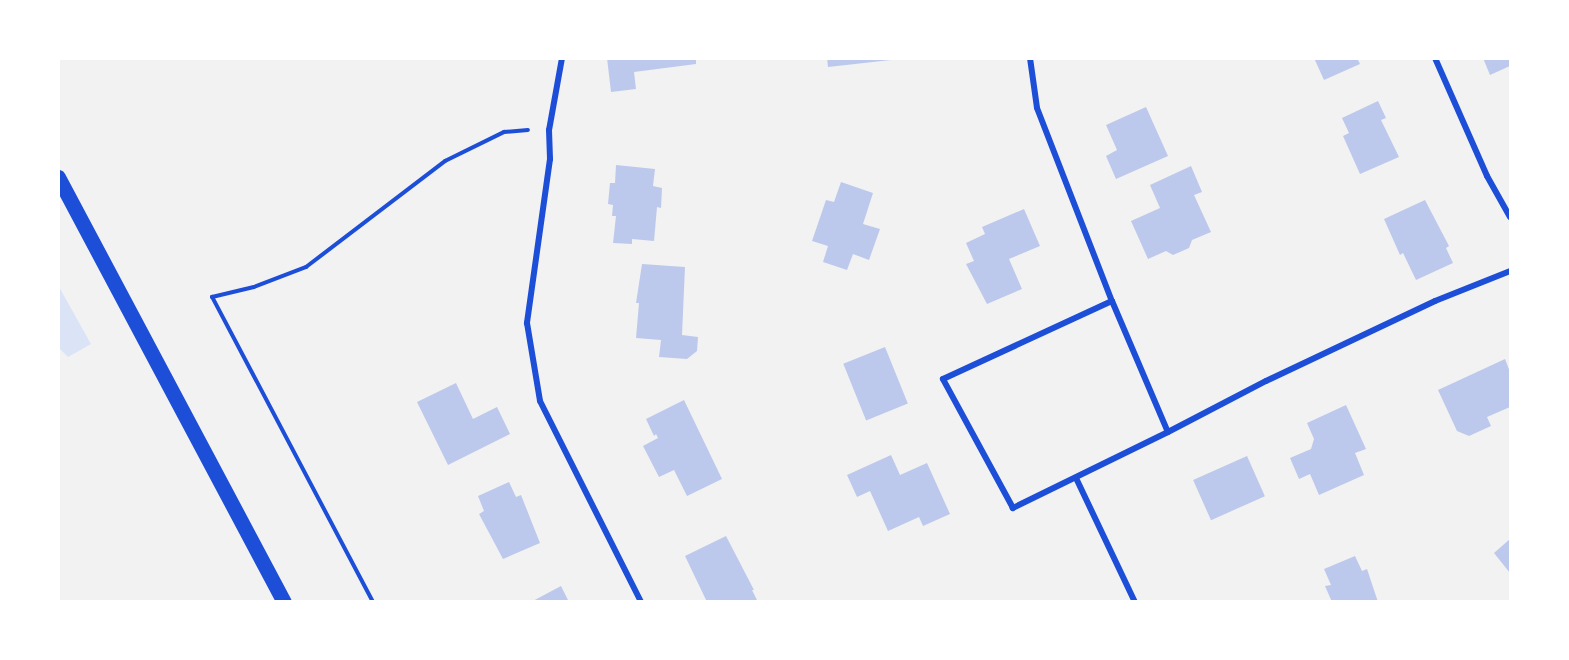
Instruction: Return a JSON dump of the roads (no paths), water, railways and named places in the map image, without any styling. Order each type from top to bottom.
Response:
[{"type":"main road","points":[[58,177],[284,602]]},
{"type":"street","points":[[562,58],[549,130],[550,159],[527,323],[540,401],[641,602]]},
{"type":"street","points":[[1030,58],[1037,108],[1112,301],[1168,432]]},
{"type":"street","points":[[1435,58],[1487,176],[1510,217]]},
{"type":"street","points":[[1112,301],[943,379],[1013,508],[1266,381],[1421,308],[1510,271]]},
{"type":"street","points":[[1076,478],[1135,602]]}]
